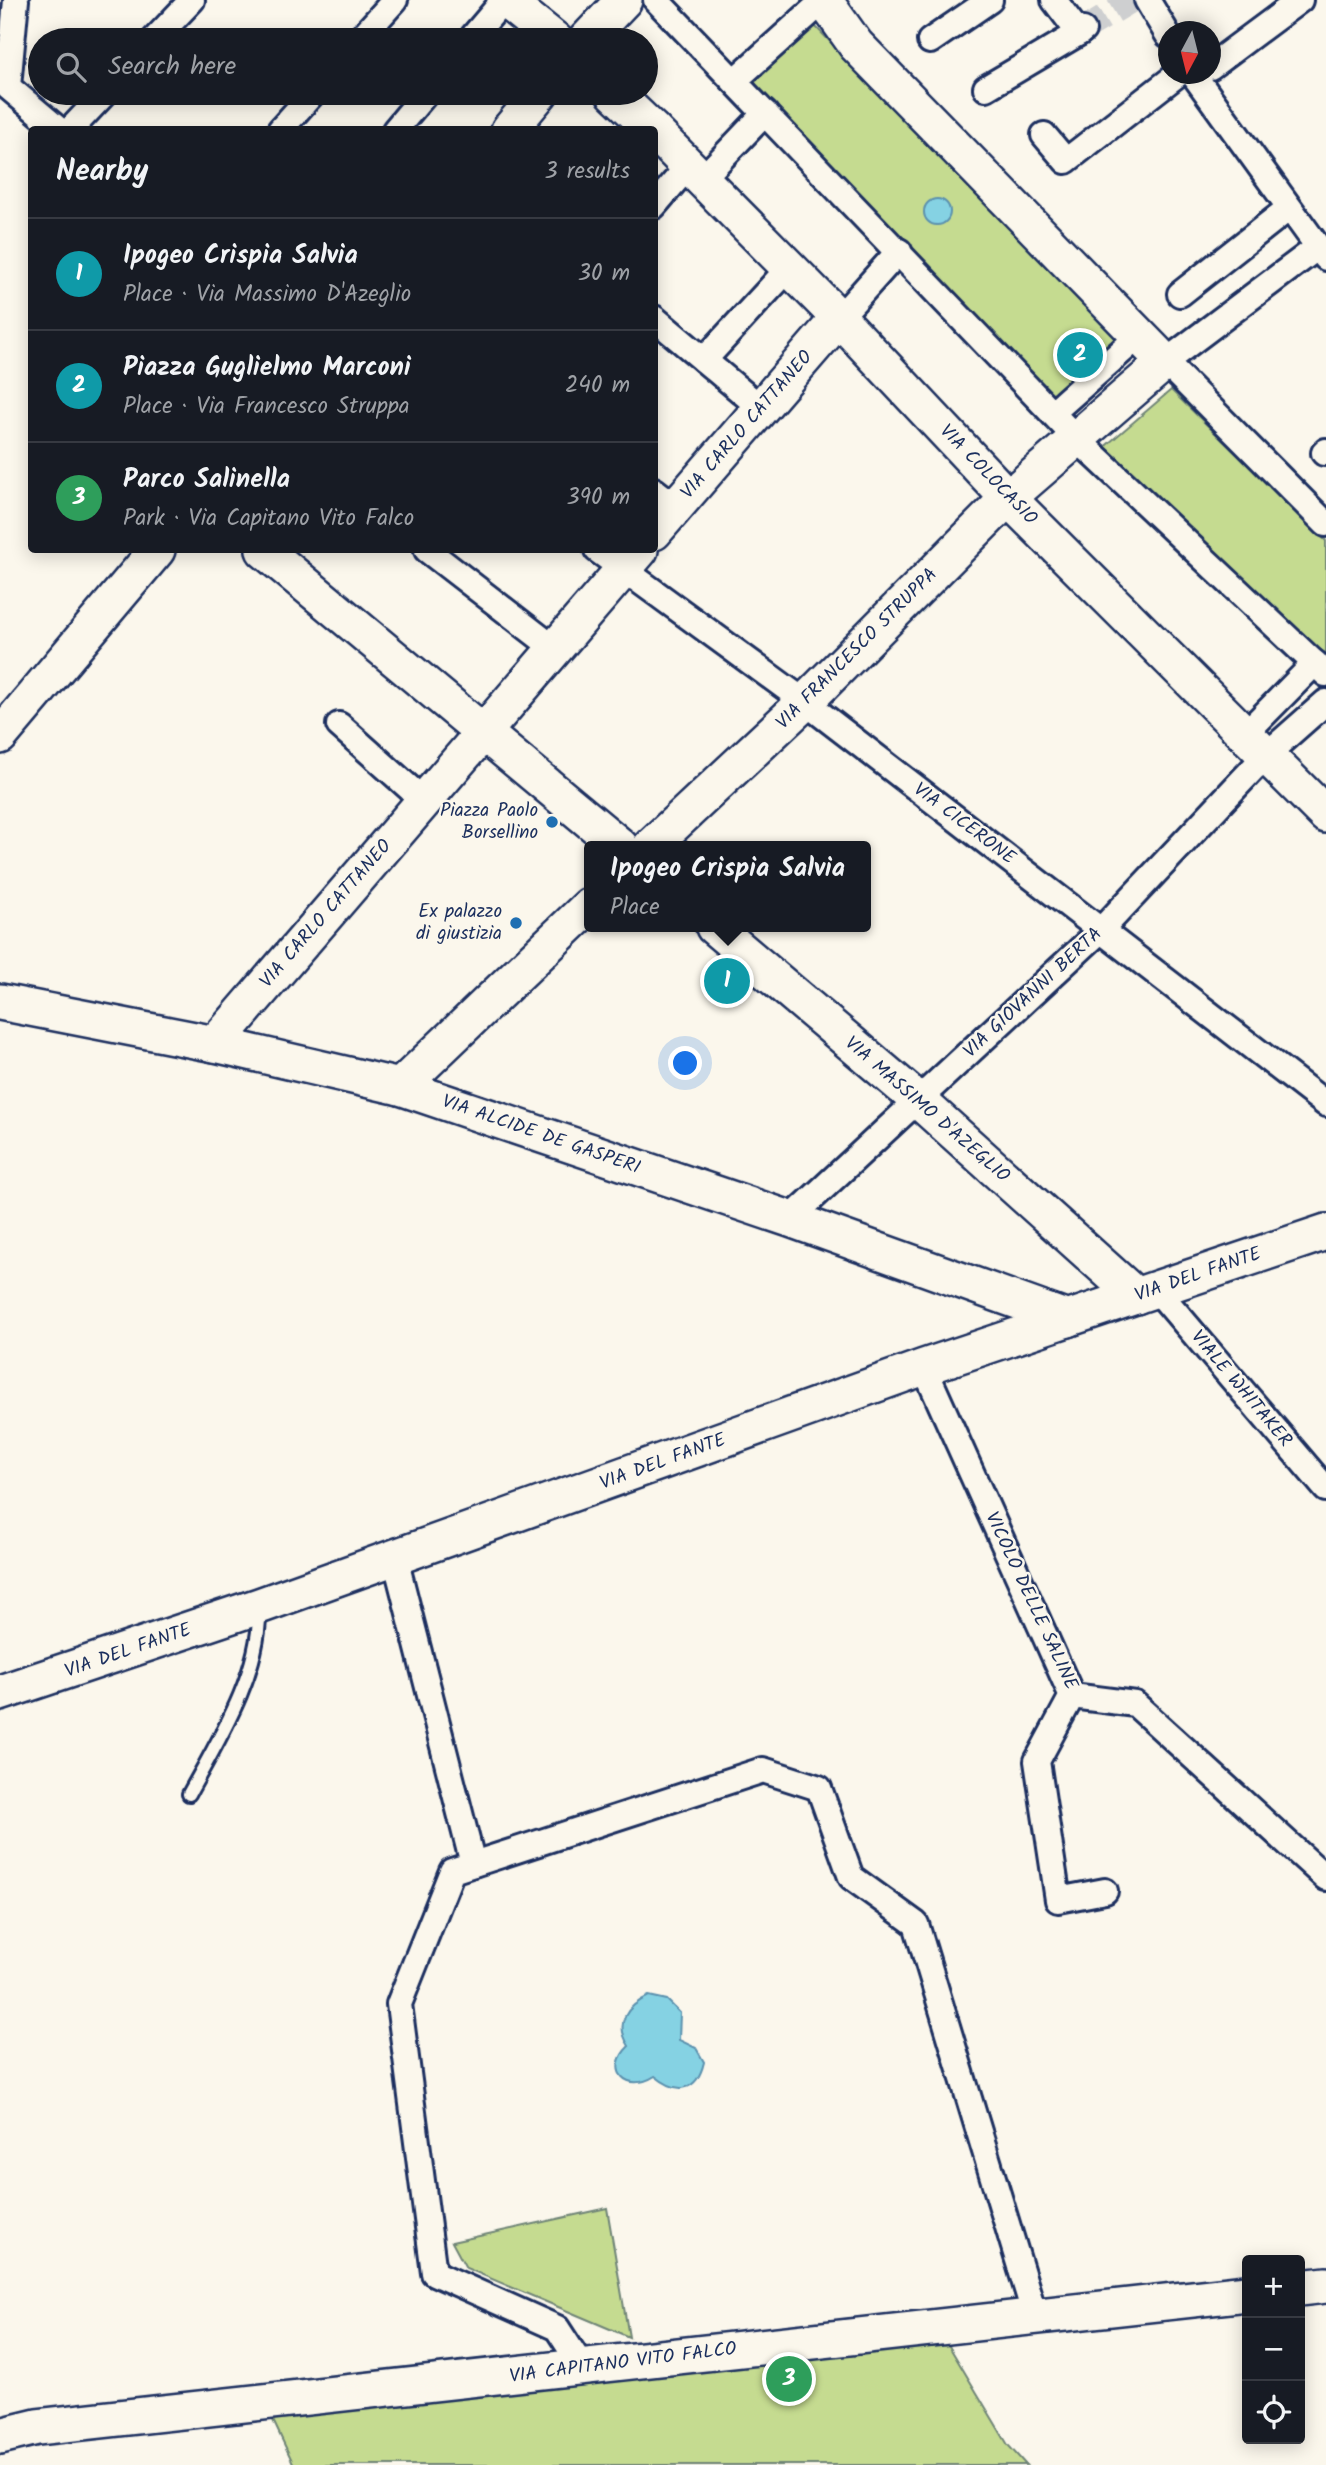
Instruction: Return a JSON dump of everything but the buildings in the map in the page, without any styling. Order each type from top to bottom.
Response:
[{"type":"street","points":[[16,0],[8,87],[28,104]]},
{"type":"street","points":[[165,28],[192,0]]},
{"type":"street","points":[[480,28],[505,0],[540,28]]},
{"type":"street","points":[[597,28],[624,0]]},
{"type":"street","points":[[656,0],[734,81],[760,118],[899,251],[1063,433],[1321,669],[1256,745]]},
{"type":"street","points":[[734,81],[824,0],[856,45],[1140,335],[1172,356],[1326,524]]},
{"type":"street","points":[[930,41],[990,0]]},
{"type":"street","points":[[986,88],[1081,32],[1054,0]]},
{"type":"street","points":[[1147,0],[1160,21]]},
{"type":"street","points":[[1221,55],[1300,0]]},
{"type":"street","points":[[367,28],[382,4]]},
{"type":"street","points":[[1044,135],[1066,161],[1180,84]]},
{"type":"street","points":[[1172,356],[1322,252],[1204,84]]},
{"type":"street","points":[[29,105],[54,126]]},
{"type":"street","points":[[74,126],[94,105]]},
{"type":"street","points":[[284,126],[303,105]]},
{"type":"street","points":[[398,126],[416,105]]},
{"type":"street","points":[[512,126],[530,105]]},
{"type":"street","name":"VIA COLOCASIO","points":[[625,105],[643,126]]},
{"type":"street","points":[[658,203],[760,118]]},
{"type":"street","name":"VIA COLOCASIO","points":[[658,139],[696,172],[839,318],[1008,498],[1326,815]]},
{"type":"street","points":[[1180,294],[1289,208]]},
{"type":"street","points":[[839,318],[899,251]]},
{"type":"street","points":[[704,360],[788,268]]},
{"type":"street","name":"VIA CARLO CATTANEO","points":[[662,510],[761,408],[839,318]]},
{"type":"street","points":[[658,321],[761,408]]},
{"type":"street","points":[[1063,433],[1140,335]]},
{"type":"street","name":"VIA FRANCESCO STRUPPA","points":[[656,841],[805,702],[1008,498],[1063,433],[1172,356]]},
{"type":"street","points":[[0,736],[154,553]]},
{"type":"street","points":[[431,553],[555,649]]},
{"type":"street","points":[[284,556],[484,723],[614,841]]},
{"type":"street","points":[[484,723],[555,649],[620,556]]},
{"type":"street","name":"VIA CICERONE","points":[[620,556],[1326,1104]]},
{"type":"street","points":[[1256,745],[1326,702]]},
{"type":"street","name":"VIA CARLO CATTANEO","points":[[215,1044],[431,792],[484,723]]},
{"type":"street","points":[[340,725],[431,792]]},
{"type":"street","name":"VIA GIOVANNI BERTA","points":[[790,1219],[1102,929],[1256,745]]},
{"type":"street","points":[[400,1087],[584,910]]},
{"type":"street","name":"VIA MASSIMO D'AZEGLIO","points":[[720,932],[1146,1293]]},
{"type":"street","name":"VIA ALCIDE DE GASPERI","points":[[0,1002],[215,1044],[400,1087],[790,1219],[1068,1319]]},
{"type":"street","name":"VIA DEL FANTE","points":[[0,1693],[259,1606],[924,1367],[1326,1233]]},
{"type":"street","name":"VIALE WHITAKER","points":[[1146,1293],[1326,1489]]},
{"type":"street","name":"VICOLO DELLE SALINE","points":[[924,1367],[1072,1696],[1135,1704],[1326,1878]]},
{"type":"street","points":[[395,1558],[473,1864]]},
{"type":"street","points":[[1072,1696],[1037,1760],[1058,1900],[1105,1891]]},
{"type":"street","points":[[583,2368],[557,2328],[433,2273],[399,2004],[452,1871],[763,1770],[819,1788],[850,1877],[916,1924],[1035,2316]]},
{"type":"street","points":[[1305,2287],[1326,2285]]},
{"type":"street","name":"VIA CAPITANO VITO FALCO","points":[[0,2436],[37,2427],[1242,2294]]},
{"type":"lane","points":[[189,1794],[230,1720],[260,1635],[259,1606]]},
{"type":"green space","points":[[814,25],[1116,337],[1054,396],[753,84]]},
{"type":"green space","points":[[1171,390],[1326,541],[1326,662],[1102,449]]},
{"type":"green space","points":[[607,2208],[629,2337],[466,2268],[452,2242]]},
{"type":"green space","points":[[946,2341],[1008,2445],[1026,2465],[294,2465],[271,2416]]},
{"type":"water","points":[[937,199],[946,203],[950,212],[946,221],[937,225],[928,221],[924,212],[928,203]]},
{"type":"water","points":[[649,1996],[667,2000],[680,2013],[679,2040],[696,2048],[704,2062],[697,2080],[691,2085],[679,2088],[671,2086],[655,2076],[645,2081],[628,2081],[619,2071],[622,2055],[629,2046],[623,2030],[625,2016],[634,2005]]},
{"type":"tunnel","points":[[1083,30],[1133,0]]},
{"type":"place","name":"Piazza Guglielmo Marconi","points":[[1080,355]]},
{"type":"place","name":"Piazza Paolo Borsellino","points":[[552,822]]},
{"type":"place","name":"Ex palazzo di giustizia","points":[[516,923]]},
{"type":"place","name":"Ipogeo Crispia Salvia","points":[[727,981]]},
{"type":"place","name":"Parco Salinella","points":[[789,2379]]}]
